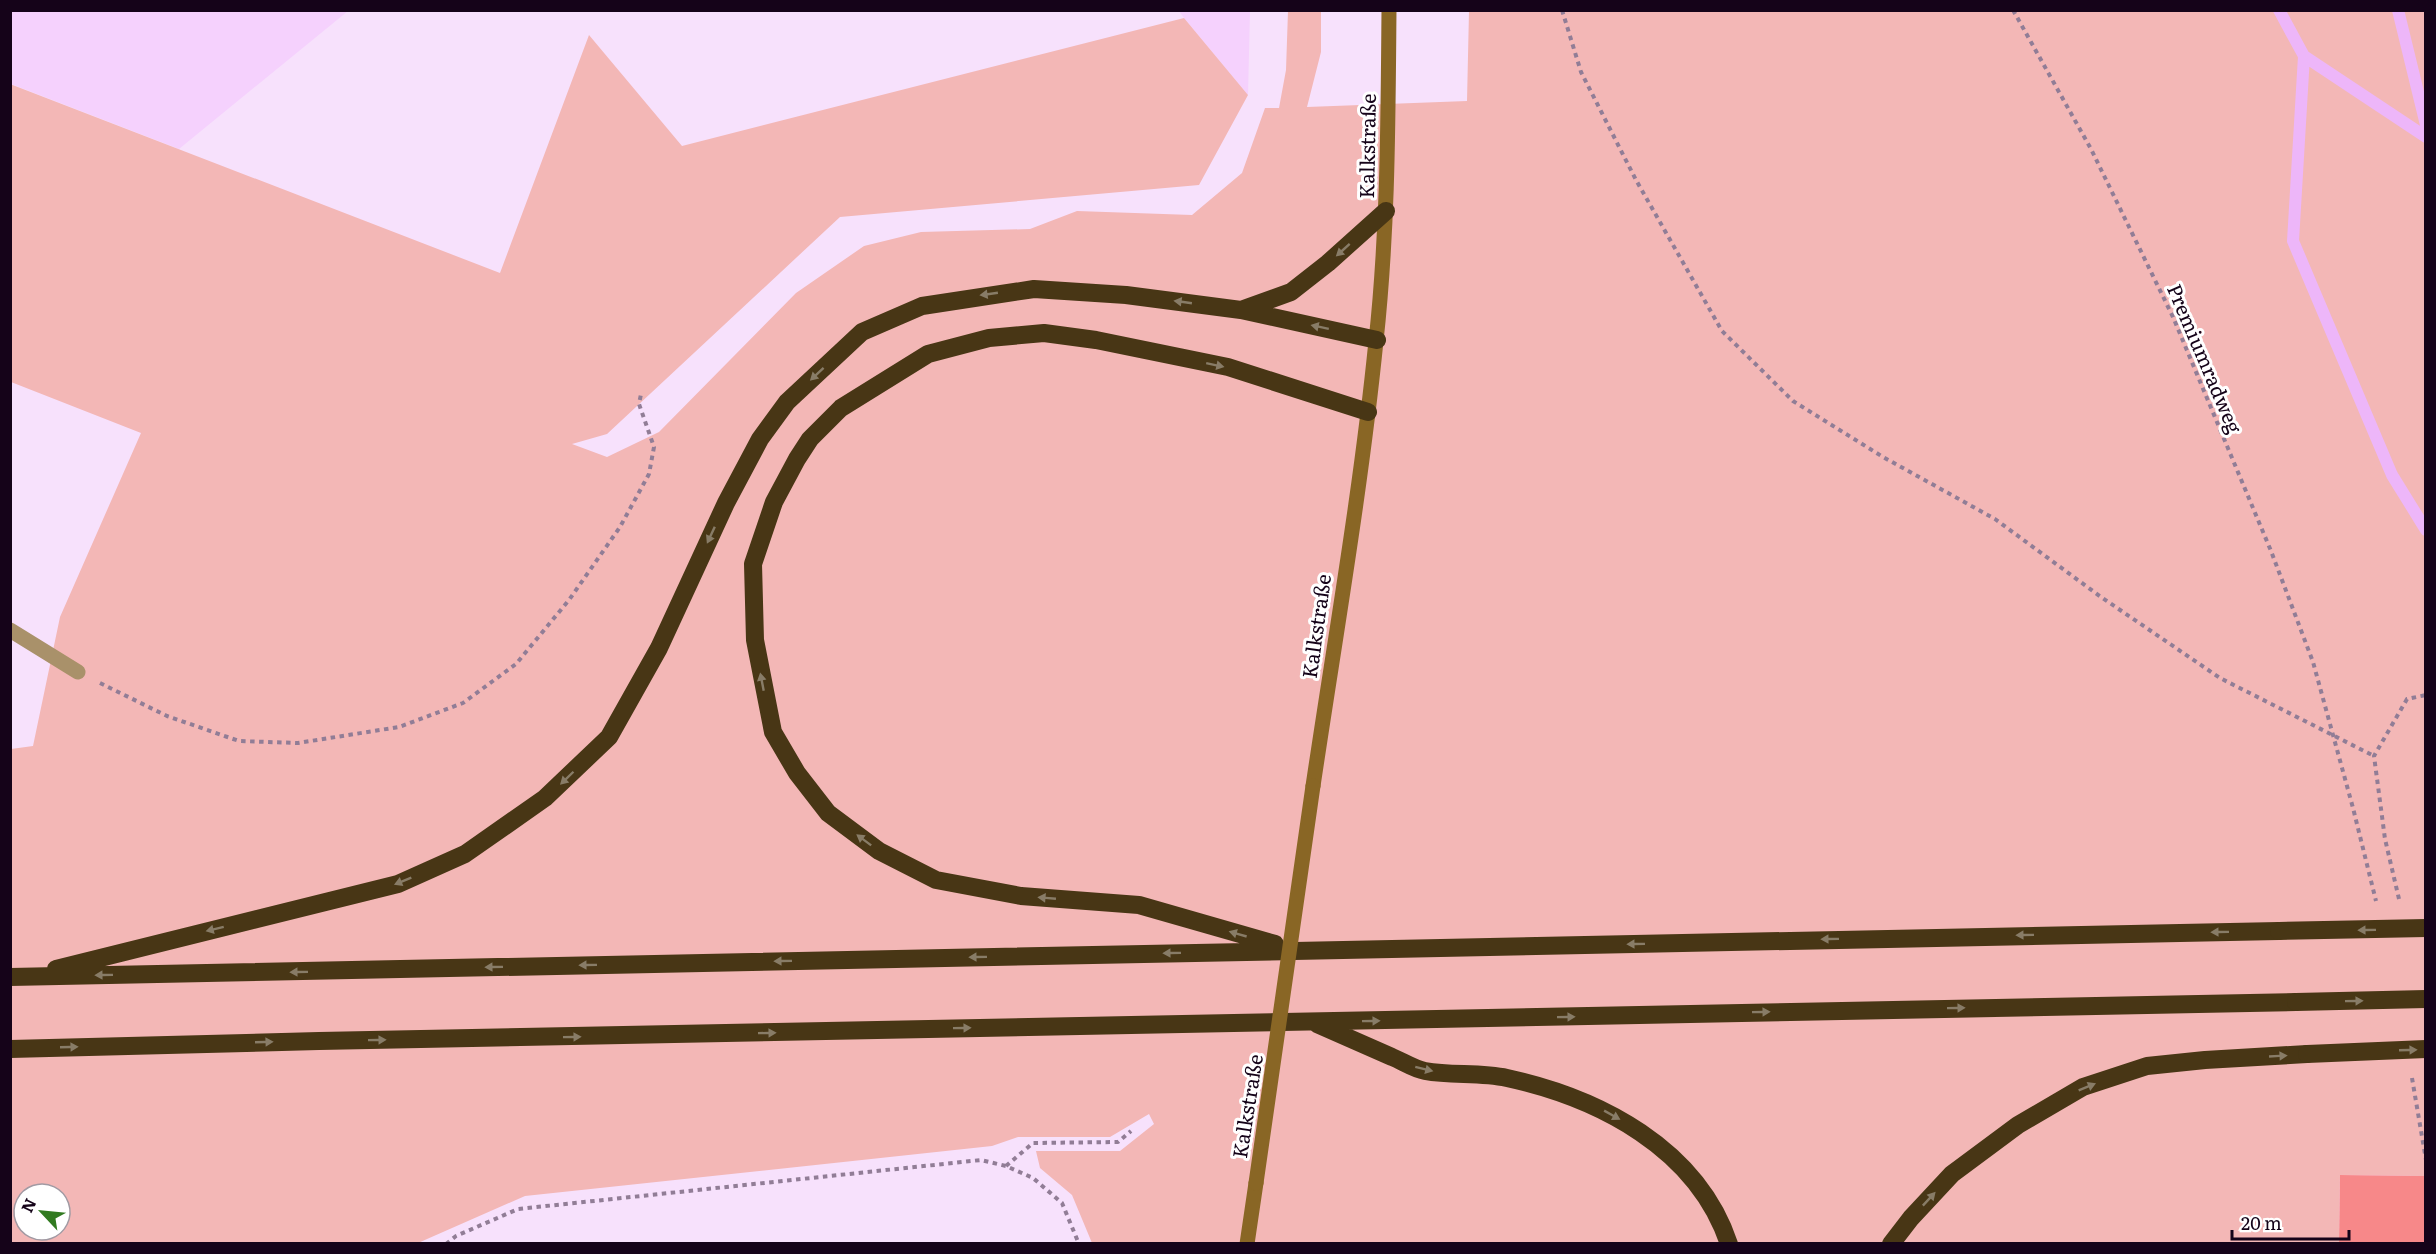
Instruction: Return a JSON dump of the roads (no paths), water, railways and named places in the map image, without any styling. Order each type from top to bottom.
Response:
[{"type":"highway","points":[[1241,310],[1291,292],[1328,263],[1386,211]]},
{"type":"highway","points":[[18,977],[398,884],[465,854],[545,798],[609,737],[659,648],[726,503],[760,439],[787,402],[862,332],[922,306],[1034,289],[1126,295],[1241,310],[1377,340]]},
{"type":"highway","points":[[1294,950],[1139,906],[1021,896],[936,880],[879,851],[828,813],[797,773],[773,732],[754,640],[753,564],[774,502],[797,459],[810,439],[841,408],[928,354],[989,338],[1044,333],[1096,339],[1228,367],[1368,412]]},
{"type":"highway","points":[[18,977],[2426,928]]},
{"type":"highway","points":[[10,1049],[2426,999]]},
{"type":"highway","points":[[1312,1022],[1423,1071],[1505,1077],[1591,1103],[1635,1128],[1670,1155],[1701,1188],[1725,1231],[1729,1244]]},
{"type":"highway","points":[[1891,1244],[1911,1218],[1952,1174],[2018,1125],[2083,1087],[2147,1066],[2205,1060],[2426,1049]]},
{"type":"main road","name":"Kalkstraße","points":[[1247,1244],[1377,340],[1386,211],[1389,10]]},
{"type":"street","points":[[10,630],[78,672]]},
{"type":"waterway","points":[[2279,10],[2304,56],[2426,137]]},
{"type":"waterway","points":[[2398,10],[2426,125]]},
{"type":"waterway","points":[[2304,56],[2293,241],[2392,475],[2426,530]]}]
